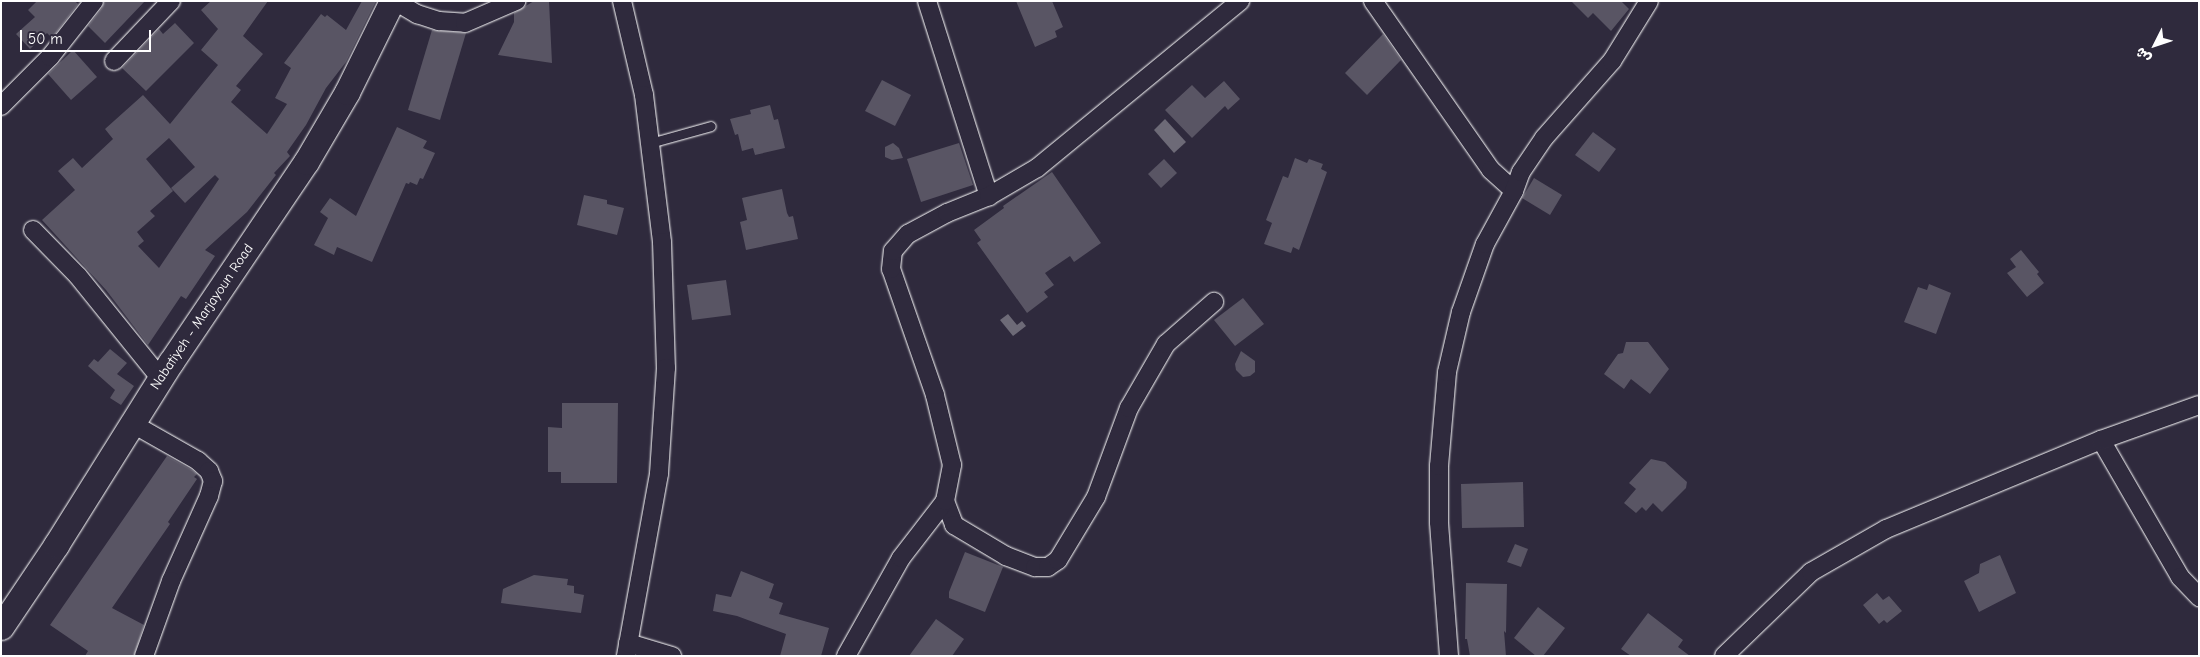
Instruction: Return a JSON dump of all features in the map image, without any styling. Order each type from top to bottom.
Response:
[{"type":"main road","name":"Nabatiyeh - Marjayoun Road","points":[[1,627],[161,379],[306,162],[347,92],[394,1]]},
{"type":"street","points":[[1,106],[50,57],[94,1]]},
{"type":"street","points":[[114,60],[171,1]]},
{"type":"street","points":[[394,1],[417,14],[439,21],[465,23],[516,1]]},
{"type":"street","points":[[622,1],[644,95],[662,242],[666,368],[659,474],[627,650],[672,656]]},
{"type":"street","points":[[927,1],[989,196]]},
{"type":"street","points":[[846,656],[901,558],[945,501],[952,466],[935,395],[891,269],[894,251],[908,234],[947,213],[989,196],[1043,163],[1240,1]]},
{"type":"street","points":[[1373,1],[1491,170],[1514,191]]},
{"type":"street","points":[[1449,656],[1439,522],[1439,466],[1448,372],[1461,312],[1482,253],[1514,191],[1521,172],[1544,138],[1612,61],[1650,1]]},
{"type":"street","points":[[33,230],[78,276],[161,379]]},
{"type":"street","points":[[945,501],[954,525],[1006,556],[1035,567],[1048,567],[1058,560],[1096,497],[1128,408],[1166,344],[1214,302]]},
{"type":"street","points":[[1724,656],[1769,610],[1811,572],[1886,529],[2101,440],[2199,405]]},
{"type":"street","points":[[133,424],[198,461],[209,471],[213,481],[209,496],[171,581],[144,656]]},
{"type":"street","points":[[2101,440],[2180,577],[2199,597]]},
{"type":"lane","points":[[650,143],[711,126]]},
{"type":"shaded area","points":[[1165,119],[1186,142],[1174,153],[1154,130]]},
{"type":"shaded area","points":[[1008,314],[1017,325],[1022,321],[1026,326],[1013,336],[1000,320]]},
{"type":"building","points":[[37,1],[75,1],[78,4],[52,38],[47,33],[30,49],[16,34],[35,17],[28,10]]},
{"type":"building","points":[[104,1],[145,1],[105,43],[88,26],[102,8]]},
{"type":"building","points":[[211,1],[268,1],[243,36],[263,54],[236,86],[241,90],[231,102],[267,134],[287,104],[275,98],[291,68],[284,63],[321,14],[325,17],[327,15],[346,30],[362,1],[376,1],[346,62],[326,88],[306,125],[287,152],[290,156],[274,173],[276,175],[247,212],[205,250],[215,256],[186,299],[181,296],[148,345],[106,290],[42,220],[75,190],[58,171],[73,158],[82,168],[113,139],[105,129],[143,95],[170,124],[218,65],[201,50],[218,29],[201,10]],"holes":[[[169,138],[195,167],[171,188],[185,203],[215,175],[219,179],[159,268],[138,246],[144,241],[137,232],[155,216],[150,211],[173,191],[146,159]]]},
{"type":"building","points":[[534,1],[549,1],[552,63],[498,55],[514,22],[514,13]]},
{"type":"building","points":[[1016,1],[1052,1],[1063,27],[1055,31],[1057,37],[1035,47]]},
{"type":"building","points":[[1571,1],[1621,1],[1629,9],[1611,31],[1593,13],[1588,18]]},
{"type":"building","points":[[175,23],[194,43],[146,91],[122,68],[159,29],[163,34]]},
{"type":"building","points":[[432,30],[466,33],[440,120],[408,110]]},
{"type":"building","points":[[1383,34],[1401,60],[1367,95],[1345,73]]},
{"type":"building","points":[[73,50],[97,77],[71,100],[48,74]]},
{"type":"building","points":[[882,80],[911,95],[895,126],[865,111]]},
{"type":"building","points":[[1224,81],[1240,99],[1228,110],[1225,106],[1192,138],[1165,110],[1192,85],[1205,98]]},
{"type":"building","points":[[770,105],[774,120],[778,119],[785,148],[755,155],[753,148],[742,151],[738,134],[735,135],[730,119],[751,114],[750,110]]},
{"type":"building","points":[[397,127],[427,141],[423,148],[435,153],[423,179],[420,178],[417,185],[410,182],[409,184],[406,183],[372,262],[337,247],[334,255],[314,245],[328,218],[320,212],[330,198],[356,216]]},
{"type":"building","points":[[1593,132],[1616,149],[1599,172],[1575,155]]},
{"type":"building","points":[[893,143],[899,148],[903,158],[892,160],[885,157],[885,147]]},
{"type":"building","points":[[959,143],[973,185],[921,202],[907,159]]},
{"type":"building","points":[[1295,158],[1307,163],[1309,159],[1323,164],[1321,169],[1327,172],[1299,250],[1293,247],[1291,253],[1264,244],[1272,223],[1266,220],[1283,176],[1288,178]]},
{"type":"building","points":[[1164,159],[1177,173],[1161,188],[1148,174]]},
{"type":"building","points":[[1052,172],[1101,243],[1074,262],[1070,256],[1045,273],[1054,285],[1044,292],[1048,297],[1027,313],[977,243],[981,240],[974,230],[1004,208],[1003,206]]},
{"type":"building","points":[[1534,178],[1562,195],[1550,215],[1522,198]]},
{"type":"building","points":[[782,189],[787,213],[789,217],[793,216],[798,239],[746,250],[740,222],[747,220],[742,198]]},
{"type":"building","points":[[584,195],[607,200],[607,204],[624,208],[617,235],[577,225]]},
{"type":"building","points":[[2021,250],[2039,272],[2037,274],[2044,283],[2027,297],[2007,273],[2016,267],[2010,259]]},
{"type":"building","points":[[726,280],[731,315],[692,320],[687,285]]},
{"type":"building","points":[[1929,284],[1951,293],[1936,334],[1904,322],[1918,287],[1927,290]]},
{"type":"building","points":[[1243,298],[1264,324],[1235,346],[1214,320]]},
{"type":"building","points":[[1626,342],[1648,342],[1669,369],[1650,394],[1631,379],[1624,389],[1604,374],[1618,354],[1623,353]]},
{"type":"building","points":[[110,349],[127,363],[117,374],[134,386],[121,405],[110,398],[115,390],[88,366],[94,359],[98,362]]},
{"type":"building","points":[[1241,351],[1255,361],[1255,372],[1250,376],[1243,377],[1236,370],[1235,364]]},
{"type":"building","points":[[562,403],[618,403],[617,483],[561,483],[561,472],[548,472],[548,427],[562,428]]},
{"type":"building","points":[[167,456],[192,470],[197,474],[194,477],[197,479],[168,522],[170,524],[112,608],[144,625],[134,656],[85,656],[88,651],[50,625]]},
{"type":"building","points":[[1651,459],[1665,462],[1687,482],[1686,488],[1662,512],[1653,503],[1646,511],[1642,507],[1636,513],[1624,503],[1636,489],[1629,483]]},
{"type":"building","points":[[1523,482],[1524,527],[1462,528],[1461,484]]},
{"type":"building","points":[[1515,544],[1528,549],[1521,567],[1507,562]]},
{"type":"building","points":[[965,552],[1003,567],[985,612],[949,598],[949,592]]},
{"type":"building","points":[[2000,555],[2016,593],[1979,612],[1964,581],[1979,573],[1980,564]]},
{"type":"building","points":[[741,571],[774,584],[769,598],[783,603],[779,614],[829,628],[821,656],[780,656],[786,634],[737,616],[713,611],[716,594],[731,597]]},
{"type":"building","points":[[534,575],[568,579],[567,585],[574,586],[574,593],[584,595],[581,613],[501,603],[503,589]]},
{"type":"building","points":[[1466,583],[1507,584],[1506,633],[1504,631],[1506,656],[1470,656],[1467,639],[1465,639]]},
{"type":"building","points":[[1877,593],[1883,600],[1889,596],[1902,611],[1887,623],[1884,620],[1879,624],[1863,605]]},
{"type":"building","points":[[1538,607],[1565,628],[1543,656],[1536,656],[1514,638]]},
{"type":"building","points":[[1648,613],[1683,640],[1678,647],[1690,656],[1631,656],[1621,649]]},
{"type":"building","points":[[936,619],[964,639],[952,656],[909,656]]}]
